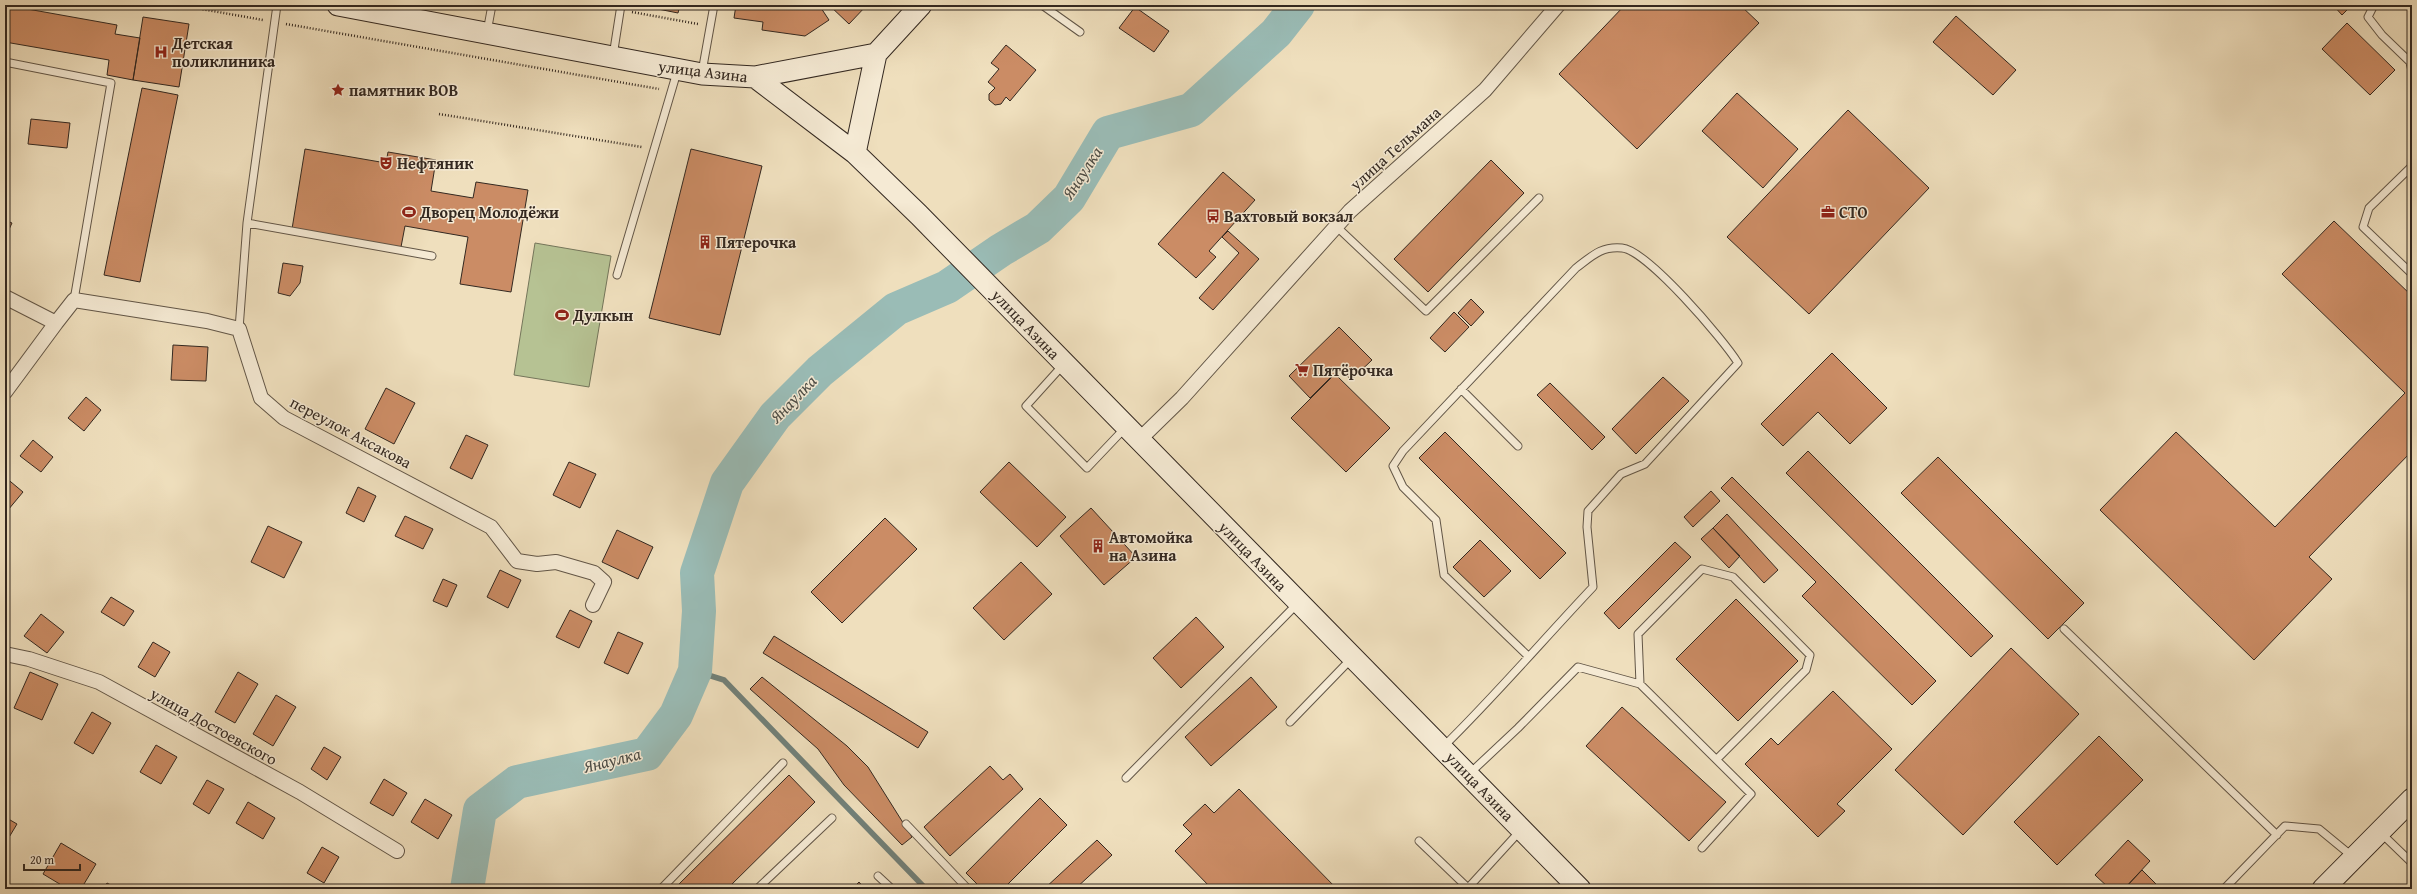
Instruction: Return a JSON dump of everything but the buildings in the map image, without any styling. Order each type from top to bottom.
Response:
[{"type":"street","name":"улица Азина","points":[[338,5],[373,8],[487,33],[678,70],[702,74],[755,78],[855,152],[1065,363],[1298,603],[1469,774],[1580,889]]},
{"type":"street","points":[[855,152],[876,54],[921,5]]},
{"type":"street","name":"улица Тельмана","points":[[1133,433],[1182,398],[1350,212],[1485,90],[1558,5]]},
{"type":"street","points":[[755,78],[876,54]]},
{"type":"street","points":[[5,296],[56,323]]},
{"type":"street","points":[[5,392],[74,300],[207,321],[239,329]]},
{"type":"street","name":"переулок Аксакова","points":[[239,329],[261,398],[284,418],[491,527],[516,561],[537,564],[556,562],[594,573],[604,582],[593,605]]},
{"type":"street","name":"улица Достоевского","points":[[5,654],[99,682],[300,792],[396,851]]},
{"type":"street","points":[[2323,889],[2412,799]]},
{"type":"lane","points":[[239,329],[247,223],[277,5]]},
{"type":"lane","points":[[487,33],[492,5]]},
{"type":"lane","points":[[702,74],[708,26],[714,5]]},
{"type":"lane","points":[[1042,5],[1080,32]]},
{"type":"lane","points":[[2374,5],[2368,17],[2382,35],[2410,62],[2412,71]]},
{"type":"lane","points":[[612,57],[620,8]]},
{"type":"lane","points":[[5,62],[111,83],[74,300]]},
{"type":"lane","points":[[617,275],[678,70]]},
{"type":"lane","points":[[2412,166],[2369,208],[2363,227],[2412,274]]},
{"type":"lane","points":[[1337,227],[1426,311],[1539,198]]},
{"type":"lane","points":[[247,223],[432,256]]},
{"type":"lane","points":[[1443,748],[1490,701],[1528,656],[1593,587],[1587,527],[1588,511],[1621,474],[1645,464],[1738,363],[1726,344],[1649,262],[1624,248],[1602,249],[1576,268],[1403,451],[1393,466],[1403,487],[1436,520],[1444,575],[1528,656]]},
{"type":"lane","points":[[1065,363],[1026,406],[1086,468],[1133,433]]},
{"type":"lane","points":[[1461,389],[1518,446]]},
{"type":"lane","points":[[1640,684],[1638,634],[1702,569],[1733,577],[1810,654],[1806,670],[1717,759]]},
{"type":"lane","points":[[1126,778],[1298,603]]},
{"type":"lane","points":[[2064,629],[2277,835]]},
{"type":"lane","points":[[1290,722],[1352,658]]},
{"type":"lane","points":[[1469,774],[1518,728],[1578,667],[1640,684],[1751,794],[1702,848]]},
{"type":"lane","points":[[661,889],[782,762]]},
{"type":"lane","points":[[757,889],[832,818]]},
{"type":"lane","points":[[906,824],[968,889]]},
{"type":"lane","points":[[2224,889],[2285,826],[2319,829],[2354,858]]},
{"type":"lane","points":[[1419,840],[1467,889],[1522,830]]},
{"type":"lane","points":[[2380,832],[2412,863]]},
{"type":"lane","points":[[878,876],[892,889]]},
{"type":"path","points":[[179,5],[672,92]]},
{"type":"path","points":[[590,5],[620,8],[708,26]]},
{"type":"path","points":[[439,114],[654,149]]},
{"type":"green space","name":"Дулкын","points":[[535,243],[611,256],[589,387],[514,375]]},
{"type":"waterway","name":"Янаулка","points":[[467,889],[480,810],[517,782],[647,754],[676,715],[695,671],[699,611],[697,573],[727,483],[775,416],[820,371],[896,309],[947,287],[1001,250],[1038,228],[1069,198],[1108,133],[1191,110],[1276,33],[1298,5]]},
{"type":"waterway","points":[[695,671],[724,680],[926,889]]},
{"type":"place","name":"Детская поликлиника","points":[[161,52]]},
{"type":"place","name":"памятник ВОВ","points":[[338,90]]},
{"type":"place","name":"Нефтяник","points":[[386,163]]},
{"type":"place","name":"Дворец Молодёжи","points":[[409,212]]},
{"type":"place","name":"СТО","points":[[1828,212]]},
{"type":"place","name":"Вахтовый вокзал","points":[[1213,216]]},
{"type":"place","name":"Пятерочка","points":[[705,242]]},
{"type":"place","name":"Дулкын","points":[[562,315]]},
{"type":"place","name":"Пятёрочка","points":[[1302,370]]},
{"type":"place","name":"Автомойка на Азина","points":[[1098,546]]}]
